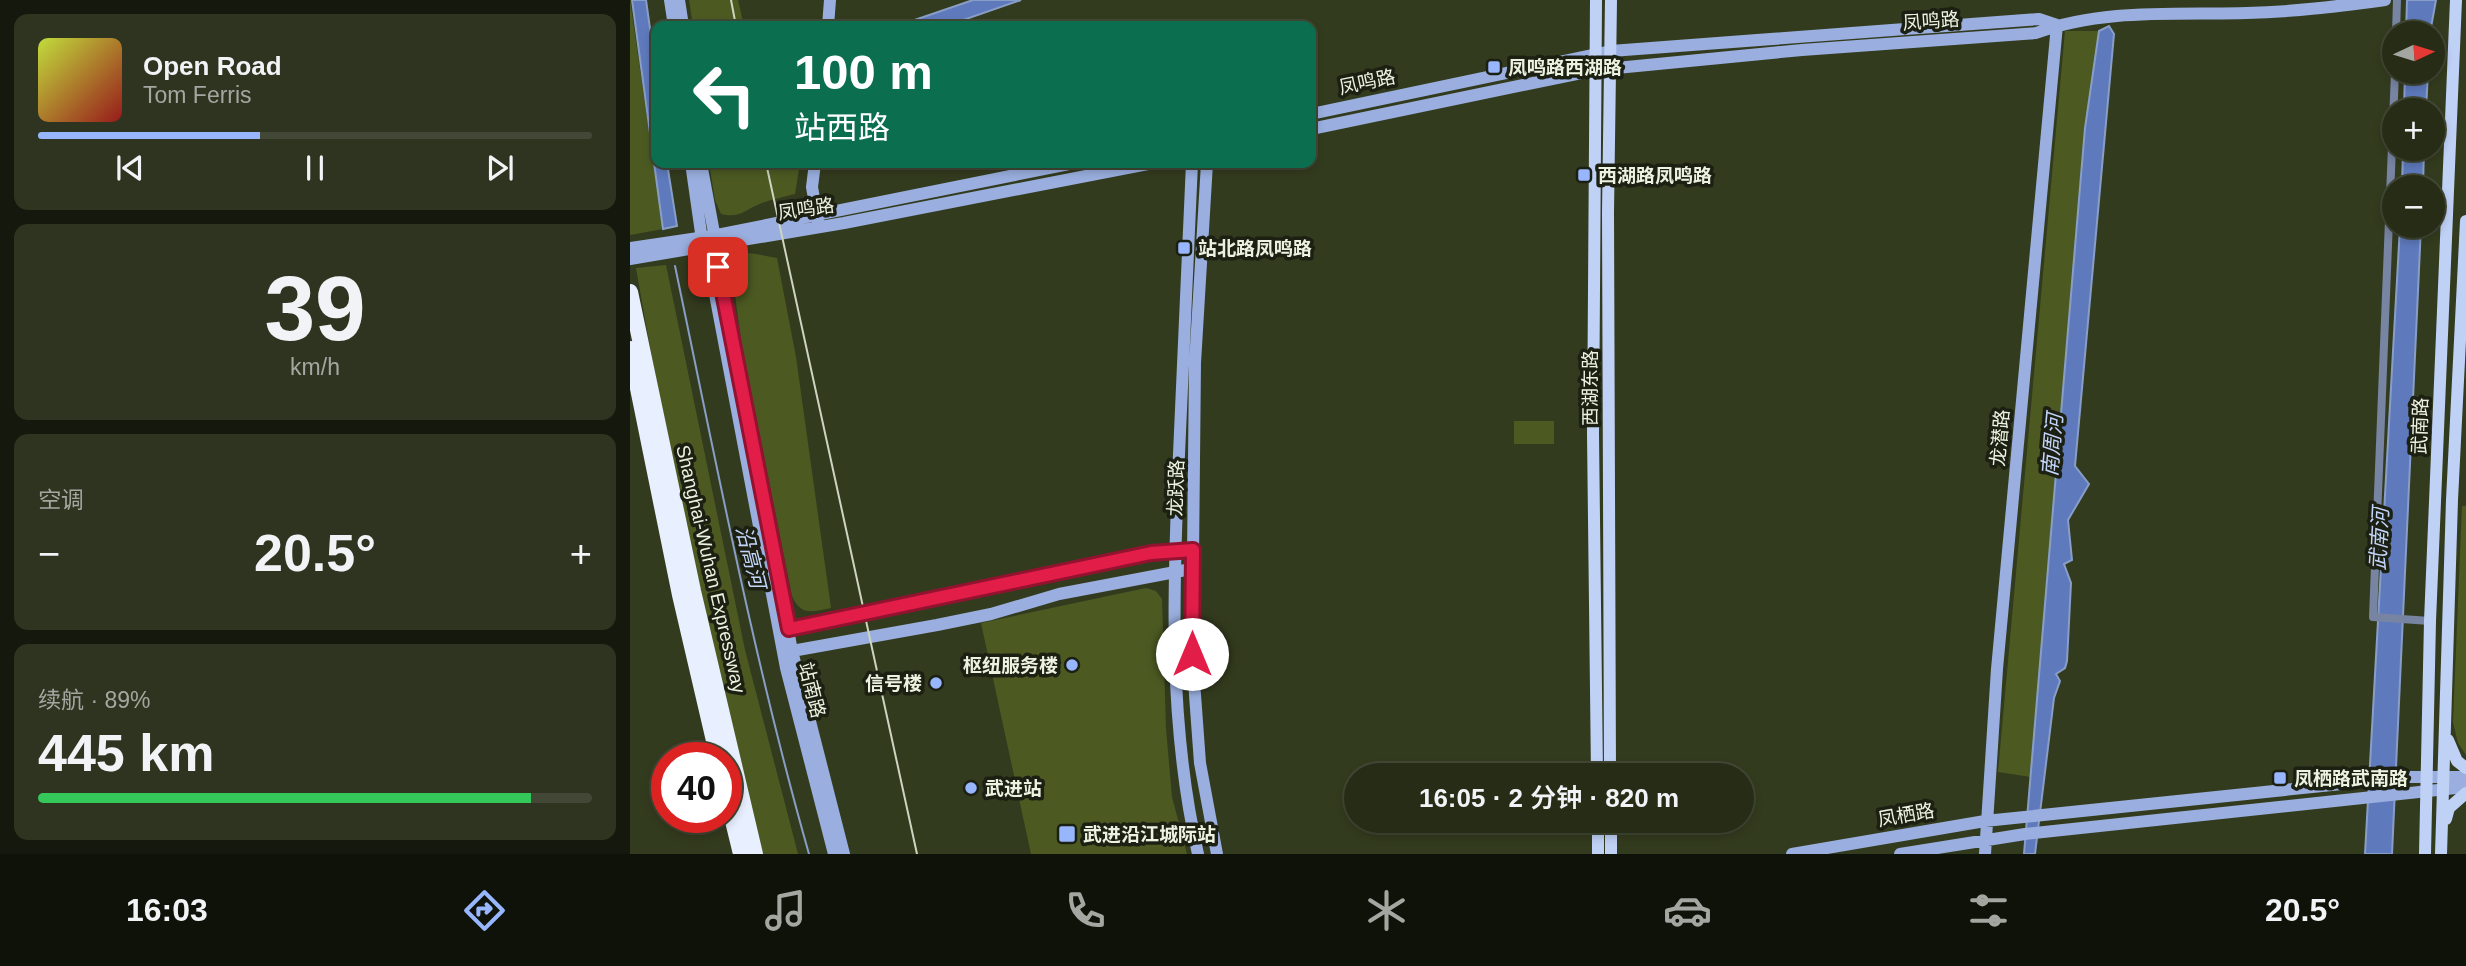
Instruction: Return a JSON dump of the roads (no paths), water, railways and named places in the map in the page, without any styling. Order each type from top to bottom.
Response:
[{"type":"highway","name":"Shanghai-Wuhan Expressway","points":[[630,292],[693,591],[755,854]]},
{"type":"highway","name":"Shanghai-Wuhan Expressway","points":[[630,349],[677,582],[714,742]]},
{"type":"highway","points":[[736,833],[741,854]]},
{"type":"main road","name":"西湖东路","points":[[1596,0],[1593,434],[1597,763]]},
{"type":"main road","name":"西湖东路","points":[[1610,763],[1608,212],[1611,0]]},
{"type":"main road","name":"武南路","points":[[2426,854],[2430,621],[2456,0]]},
{"type":"main road","name":"武南路","points":[[2442,849],[2452,500],[2466,221]]},
{"type":"main road","points":[[2446,723],[2449,746],[2457,761],[2466,768]]},
{"type":"main road","points":[[2442,849],[2449,808],[2466,793]]},
{"type":"main road","points":[[1598,833],[1598,854]]},
{"type":"main road","points":[[1611,833],[1611,854]]},
{"type":"street","points":[[670,0],[673,21]]},
{"type":"street","points":[[679,0],[682,21]]},
{"type":"street","points":[[828,21],[830,0]]},
{"type":"street","points":[[2057,25],[2244,7],[2302,10],[2385,0]]},
{"type":"street","points":[[2396,21],[2397,0]]},
{"type":"street","name":"凤鸣路","points":[[1316,113],[1611,51],[2039,19],[2057,25]]},
{"type":"street","name":"凤鸣路","points":[[1316,128],[1596,70],[2036,33],[2057,25]]},
{"type":"street","name":"龙潜路","points":[[1985,854],[1984,821],[2057,25]]},
{"type":"street","points":[[2395,84],[2373,617],[2430,621]]},
{"type":"street","name":"站南路","points":[[692,168],[792,651],[844,854]]},
{"type":"street","name":"站南路","points":[[701,168],[710,268],[782,642],[834,854]]},
{"type":"street","points":[[814,168],[812,187],[817,220]]},
{"type":"street","name":"凤鸣路","points":[[630,258],[1051,168]]},
{"type":"street","name":"凤鸣路","points":[[817,220],[844,223],[1127,168]]},
{"type":"street","name":"龙跃路","points":[[1192,168],[1173,571],[1175,691],[1184,776],[1198,854]]},
{"type":"street","name":"龙跃路","points":[[1207,168],[1195,363],[1191,569],[1195,709],[1200,763],[1217,854]]},
{"type":"street","name":"凤鸣路","points":[[630,248],[707,241]]},
{"type":"street","points":[[1191,569],[1059,594],[991,614],[792,651],[782,642],[789,629],[1151,553],[1193,550]]},
{"type":"street","points":[[2428,777],[2466,787]]},
{"type":"street","name":"凤栖路","points":[[1792,854],[1984,821],[2428,777]]},
{"type":"street","points":[[2428,791],[2466,777]]},
{"type":"street","name":"凤栖路","points":[[1900,854],[2025,834],[2428,791]]},
{"type":"water","points":[[632,0],[646,0],[651,36],[651,140]]},
{"type":"water","points":[[973,0],[1021,0],[960,21],[912,21]]},
{"type":"water","points":[[2407,0],[2436,0],[2432,21],[2406,21]]},
{"type":"water","points":[[2109,26],[2114,34],[2075,466],[2089,484],[2068,520],[2072,560],[2064,564],[2071,583],[2067,661],[2065,668],[2056,674],[2060,681],[2054,698],[2035,854],[2024,854],[2085,128],[2099,31]]},
{"type":"water","points":[[2405,84],[2427,84],[2427,98],[2404,98]]},
{"type":"water","points":[[2403,161],[2424,161],[2423,175],[2402,175]]},
{"type":"water","points":[[655,168],[668,168],[677,226],[663,229]]},
{"type":"water","points":[[2399,238],[2420,238],[2392,854],[2365,854]]},
{"type":"waterway","name":"沿高河","points":[[675,266],[753,635],[809,854]]},
{"type":"railway","points":[[731,0],[735,21]]},
{"type":"railway","points":[[767,168],[917,854]]},
{"type":"place","name":"凤鸣路西湖路","points":[[1494,67]]},
{"type":"place","name":"西湖路凤鸣路","points":[[1584,175]]},
{"type":"place","name":"站北路凤鸣路","points":[[1184,248]]},
{"type":"place","name":"枢纽服务楼","points":[[1072,665]]},
{"type":"place","name":"信号楼","points":[[936,683]]},
{"type":"place","name":"凤栖路武南路","points":[[2280,778]]},
{"type":"place","name":"武进站","points":[[971,788]]},
{"type":"place","name":"武进沿江城际站","points":[[1067,834]]},
{"type":"water label","name":"南周河","points":[[2052,445]]},
{"type":"water label","name":"武南河","points":[[2379,539]]}]
